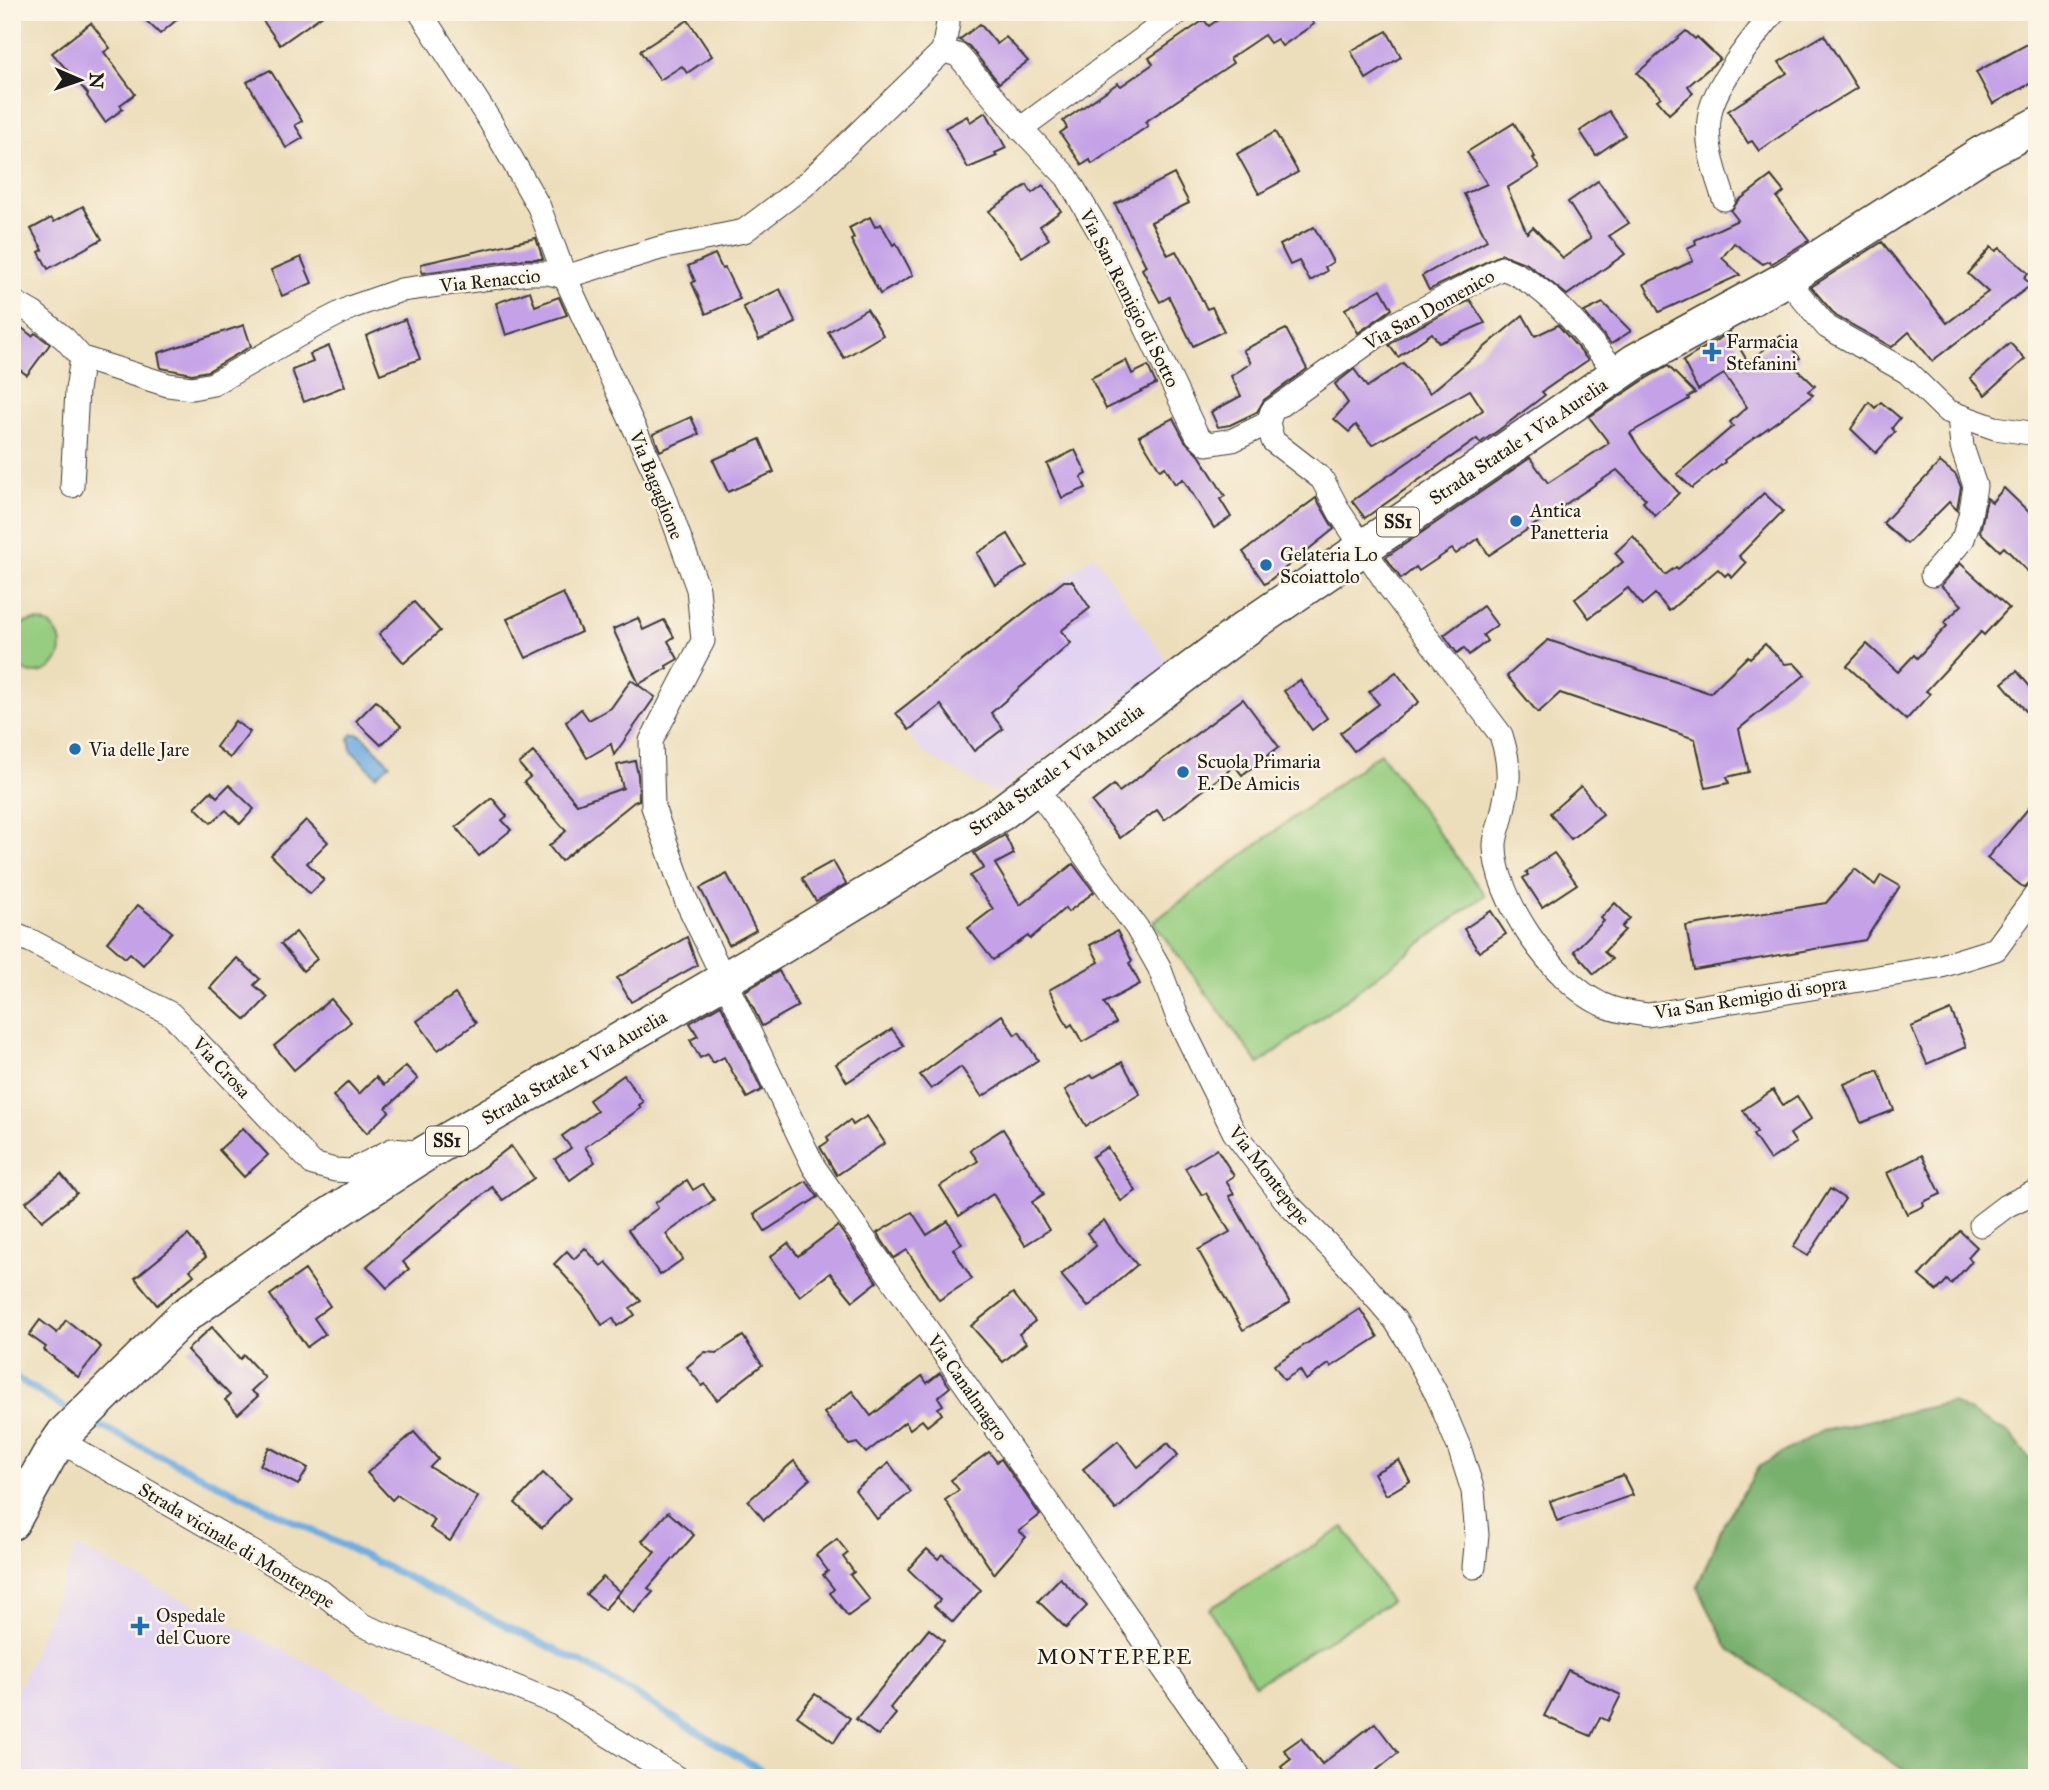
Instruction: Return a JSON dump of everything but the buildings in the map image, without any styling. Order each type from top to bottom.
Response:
[{"type":"main road","name":"Strada Statale 1 Via Aurelia","points":[[12,1522],[62,1437],[92,1407],[184,1316],[302,1234],[426,1153],[724,981],[1001,813],[1246,628],[1636,361],[1786,279],[1983,153],[2037,125]]},
{"type":"street","name":"Via Bagaglione","points":[[420,12],[490,121],[539,207],[565,277],[661,486],[698,589],[704,641],[651,741],[653,807],[686,900],[724,981]]},
{"type":"street","points":[[943,51],[948,23],[945,12]]},
{"type":"street","points":[[1020,129],[1179,12]]},
{"type":"street","points":[[1724,199],[1710,156],[1709,114],[1719,89],[1774,12]]},
{"type":"street","name":"Via Renaccio","points":[[12,301],[33,313],[65,339],[82,358],[168,385],[192,388],[212,384],[352,307],[401,290],[528,272],[565,277],[660,248],[744,231],[805,186],[943,51]]},
{"type":"street","name":"Via San Remigio di Sotto","points":[[943,51],[958,55],[1020,129],[1067,177],[1107,245],[1197,435],[1207,444],[1233,440],[1268,423]]},
{"type":"street","name":"Via San Domenico","points":[[1268,423],[1272,411],[1394,324],[1502,268],[1535,286],[1555,304],[1618,374]]},
{"type":"street","points":[[1786,279],[1827,327],[1907,372],[1947,411],[1995,428],[2037,434]]},
{"type":"street","points":[[72,486],[77,390],[82,358]]},
{"type":"street","points":[[1932,575],[1963,539],[1970,516],[1975,486],[1962,447],[1959,416]]},
{"type":"street","points":[[1268,423],[1273,441],[1322,480],[1363,546]]},
{"type":"street","name":"Via San Remigio di sopra","points":[[1363,546],[1390,588],[1501,735],[1509,759],[1508,789],[1495,843],[1496,868],[1515,914],[1537,948],[1580,991],[1601,1004],[1648,1015],[1938,967],[1996,949],[2037,893]]},
{"type":"street","name":"Via Montepepe","points":[[1035,787],[1137,929],[1158,967],[1197,1059],[1234,1132],[1289,1205],[1343,1260],[1395,1320],[1410,1344],[1438,1397],[1459,1447],[1473,1491],[1477,1535],[1474,1567]]},
{"type":"street","name":"Via Crosa","points":[[12,934],[172,1014],[313,1164],[351,1171],[393,1150],[426,1153]]},
{"type":"street","name":"Via Canalmagro","points":[[724,981],[814,1167],[1240,1778]]},
{"type":"street","points":[[1981,1225],[2006,1206],[2037,1191]]},
{"type":"street","name":"Strada vicinale di Montepepe","points":[[62,1437],[320,1591],[362,1625],[558,1704],[677,1778]]},
{"type":"shaded area","points":[[1094,555],[1170,665],[996,794],[922,752],[892,714]]},
{"type":"shaded area","name":"Ospedale del Cuore","points":[[77,1547],[538,1778],[12,1778],[12,1704]]},
{"type":"green space","points":[[35,621],[45,623],[53,629],[59,637],[59,657],[53,665],[45,671],[35,673],[25,671],[17,665],[11,657],[9,647],[11,637],[17,629],[25,623]]},
{"type":"green space","points":[[1380,753],[1485,895],[1259,1064],[1153,922]]},
{"type":"green space","points":[[1952,1402],[2011,1435],[2037,1468],[2037,1778],[1915,1778],[1729,1649],[1697,1587],[1724,1523],[1760,1466],[1822,1431]]},
{"type":"green space","points":[[1344,1527],[1390,1602],[1255,1685],[1209,1609]]},
{"type":"water","points":[[353,734],[364,737],[390,764],[376,776],[351,750],[349,738]]},
{"type":"waterway","points":[[12,1375],[71,1412]]},
{"type":"waterway","points":[[92,1422],[594,1669],[773,1778]]},
{"type":"place","name":"Farmacia Stefanini","points":[[1712,352]]},
{"type":"place","name":"Antica Panetteria","points":[[1516,521]]},
{"type":"place","name":"Gelateria Lo Scoiattolo","points":[[1266,565]]},
{"type":"place","name":"Via delle Jare","points":[[75,749]]},
{"type":"place","name":"Scuola Primaria E. De Amicis","points":[[1183,772]]},
{"type":"place","name":"Ospedale del Cuore","points":[[140,1626]]},
{"type":"district","name":"MONTEPEPE","points":[[1115,1657]]}]
